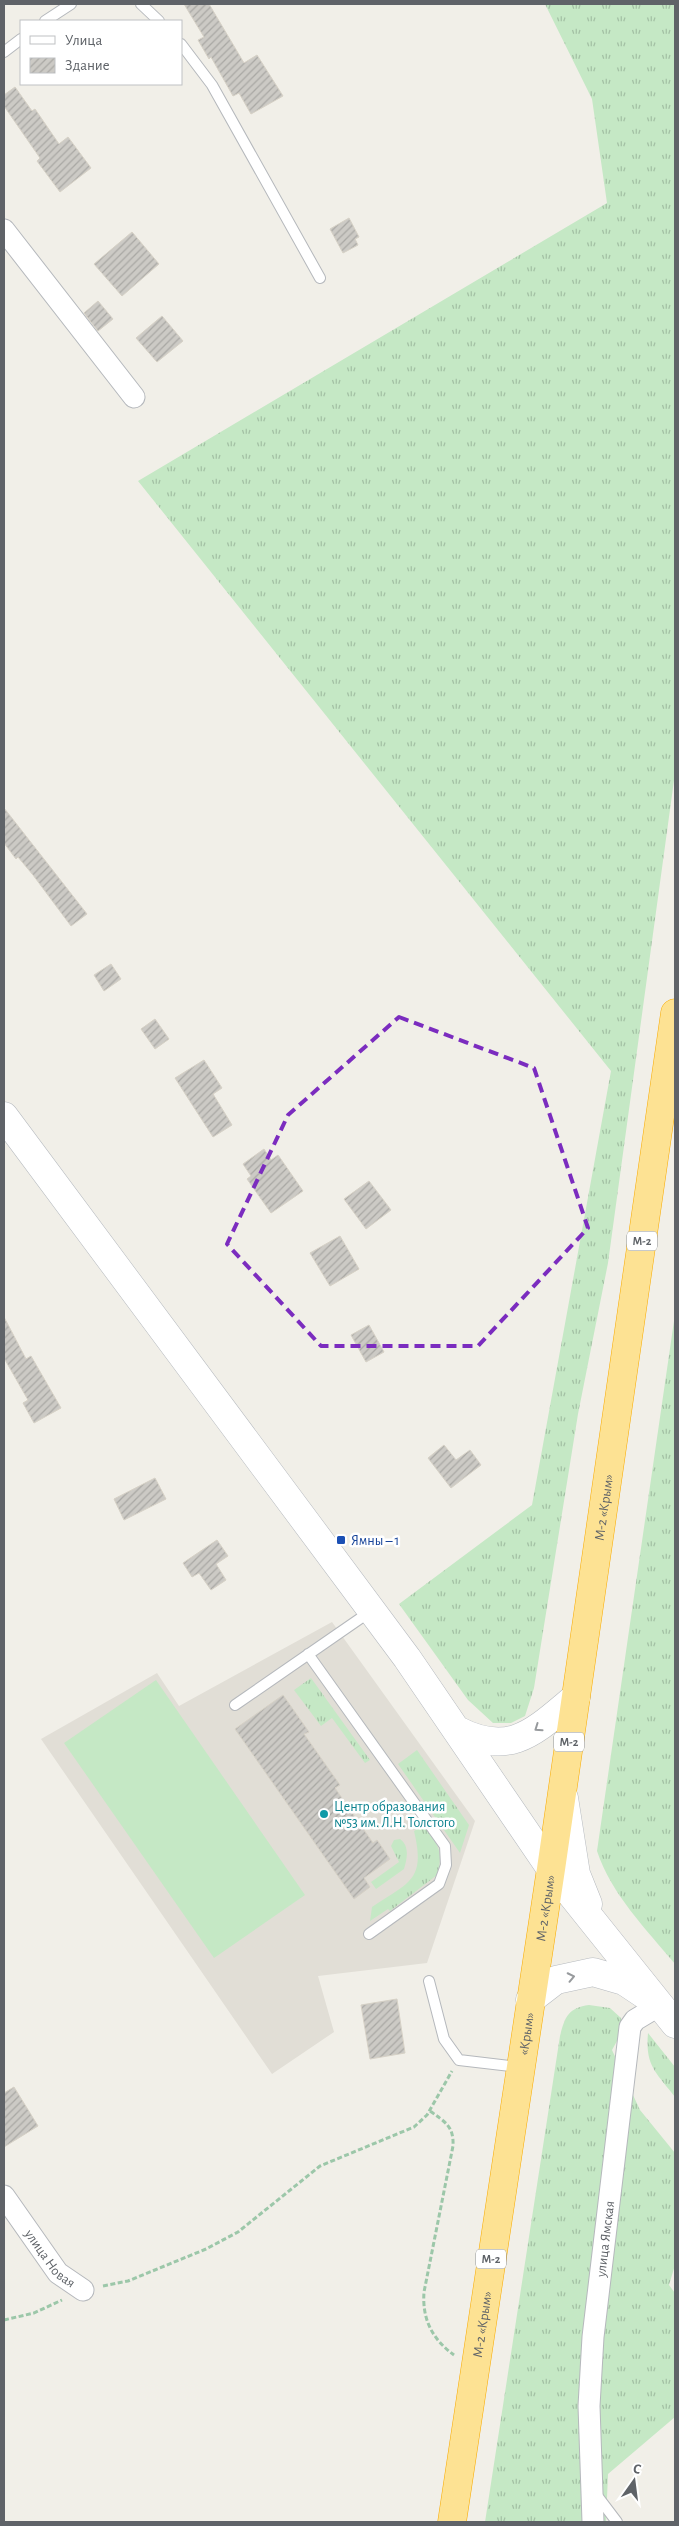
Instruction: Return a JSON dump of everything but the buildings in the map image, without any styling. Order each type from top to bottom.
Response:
[{"type":"highway","name":"М-2 «Крым»","points":[[530,2000],[675,1013]]},
{"type":"highway","name":"«Крым»","points":[[520,2067],[530,2000]]},
{"type":"highway","name":"М-2 «Крым»","points":[[452,2522],[520,2067]]},
{"type":"main road","points":[[4,1116],[370,1611],[407,1658],[550,1869],[668,2015]]},
{"type":"main road","points":[[456,1730],[481,1741],[511,1742],[526,1736],[543,1725],[576,1697]]},
{"type":"main road","points":[[562,1788],[576,1874],[600,1930]]},
{"type":"main road","points":[[530,2000],[556,1980],[592,1972],[624,1981],[668,2015]]},
{"type":"street","points":[[4,230],[134,397]]},
{"type":"street","name":"улица Ямская","points":[[594,2522],[589,2406],[593,2337],[630,2027],[635,2020],[668,2015]]},
{"type":"street","name":"улица Новая","points":[[4,2196],[58,2273],[83,2290]]},
{"type":"lane","points":[[46,20],[70,4]]},
{"type":"lane","points":[[142,4],[158,20]]},
{"type":"lane","points":[[4,52],[20,40]]},
{"type":"lane","points":[[182,45],[212,85],[320,278]]},
{"type":"lane","points":[[235,1705],[370,1611]]},
{"type":"lane","points":[[308,1654],[445,1846],[446,1865],[439,1884],[369,1934]]},
{"type":"lane","points":[[429,1981],[444,2039],[459,2060],[520,2067]]},
{"type":"lane","points":[[592,2488],[617,2522]]},
{"type":"path","points":[[4,2320],[34,2313],[83,2290],[128,2281],[222,2241],[254,2221],[320,2166],[414,2127],[430,2111],[459,2060]]},
{"type":"path","points":[[430,2111],[446,2122],[454,2134],[424,2292],[423,2308],[435,2339],[441,2346],[475,2369]]},
{"type":"highlighted area","points":[[399,1017],[534,1068],[588,1228],[478,1346],[321,1346],[227,1244],[288,1115]]},
{"type":"shaded area","points":[[332,1622],[475,1821],[427,1963],[318,1976],[334,2032],[272,2074],[41,1739],[157,1673],[179,1706]]},
{"type":"green space","points":[[545,4],[675,4],[675,773],[608,1263],[578,1414],[534,1688],[525,1716],[511,1723],[493,1723],[468,1700],[399,1604],[532,1505],[611,1071],[138,481],[607,203],[592,99]]},
{"type":"green space","points":[[675,1314],[675,1964],[620,1897],[603,1867],[597,1851]]},
{"type":"green space","points":[[311,1678],[370,1760],[365,1763],[332,1718],[321,1726],[294,1690]]},
{"type":"green space","points":[[156,1680],[305,1895],[214,1958],[64,1743]]},
{"type":"green space","points":[[417,1750],[469,1825],[460,1853],[398,1764]]},
{"type":"green space","points":[[424,1825],[433,1838],[440,1854],[437,1875],[390,1911],[388,1909],[370,1921],[372,1907],[405,1885],[416,1870],[418,1860],[414,1831]]},
{"type":"green space","points":[[400,1839],[406,1849],[407,1857],[404,1869],[376,1889],[371,1882],[399,1862],[391,1846],[394,1840]]},
{"type":"green space","points":[[589,2005],[610,2008],[621,2018],[622,2032],[612,2050],[640,2110],[675,2153],[675,2265],[669,2285],[675,2293],[675,2417],[608,2474],[606,2522],[485,2522],[560,2036],[568,2014],[576,2008]]},
{"type":"green space","points":[[648,2033],[675,2067],[675,2097],[657,2074],[650,2061]]},
{"type":"place","name":"Ямны – 1","points":[[341,1540]]},
{"type":"place","name":"Центр образования №53 им. Л.Н. Толстого","points":[[324,1814]]}]
